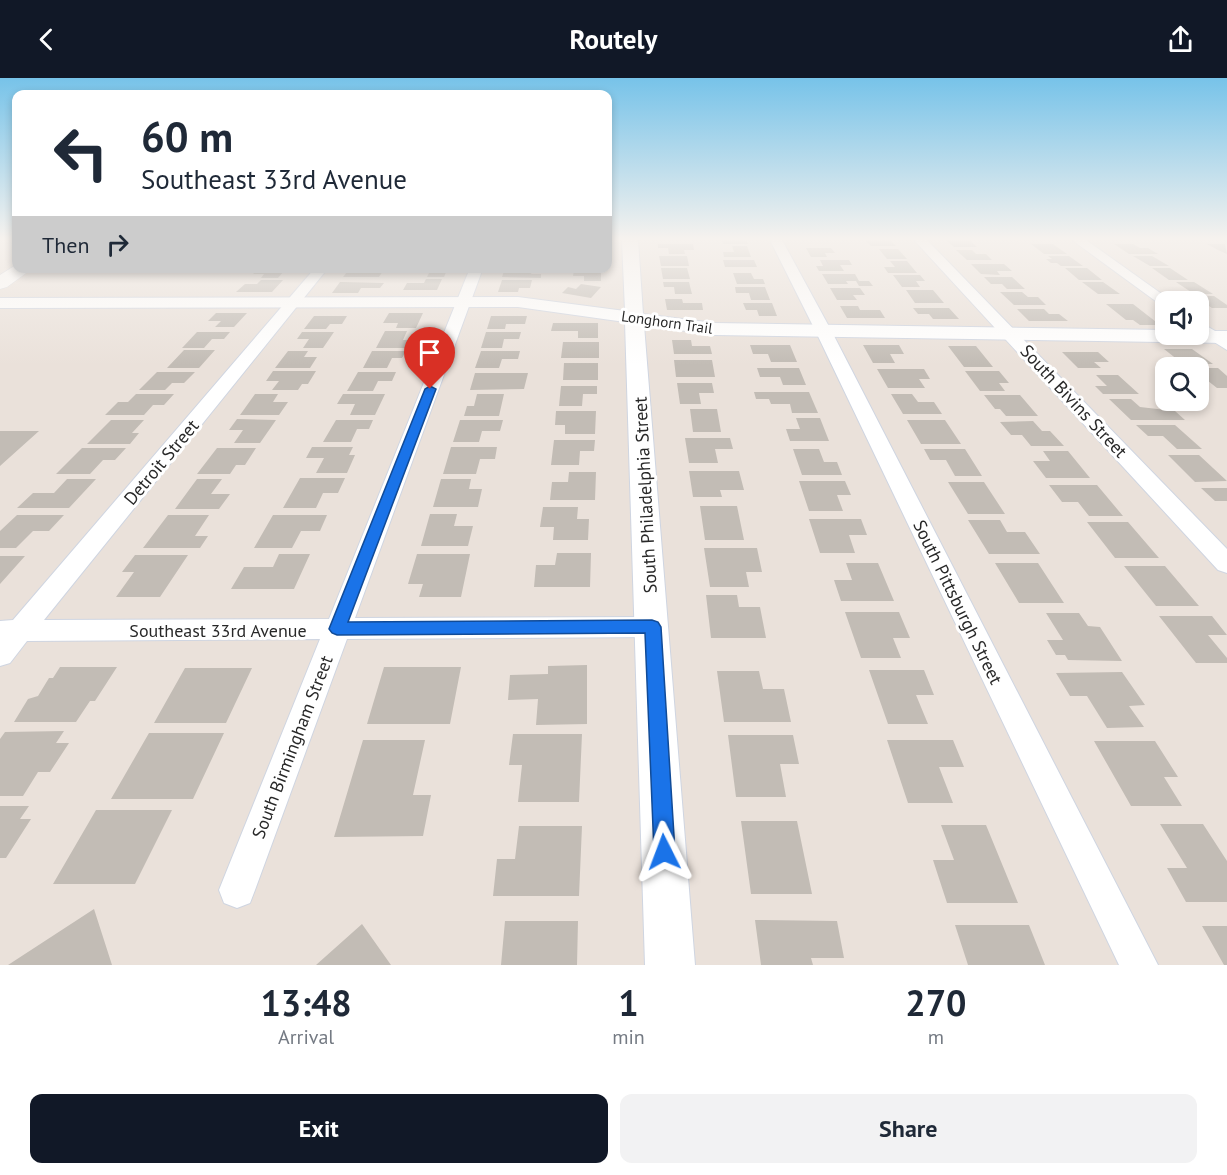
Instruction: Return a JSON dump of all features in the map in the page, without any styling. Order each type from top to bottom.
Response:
[{"type":"street","name":"Detroit Street","points":[[0,655],[10,631],[311,281]]},
{"type":"street","name":"South Birmingham Street","points":[[237,890],[472,281]]},
{"type":"street","name":"South Philadelphia Street","points":[[632,281],[670,965]]},
{"type":"street","name":"South Pittsburgh Street","points":[[798,281],[1139,965]]},
{"type":"street","name":"South Bivins Street","points":[[960,281],[1227,564]]},
{"type":"street","points":[[1137,281],[1155,294]]},
{"type":"street","name":"Longhorn Trail","points":[[0,303],[537,303],[696,327],[824,332],[1223,340]]},
{"type":"street","points":[[1209,332],[1223,340]]},
{"type":"street","name":"Southeast 33rd Avenue","points":[[10,631],[652,627]]},
{"type":"building","points":[[260,281],[282,281],[272,292],[236,292],[245,284],[257,284]]},
{"type":"building","points":[[441,281],[437,290],[403,290],[407,283]]},
{"type":"building","points":[[502,281],[532,281],[530,288],[519,288],[518,292],[498,292]]},
{"type":"building","points":[[736,281],[764,281],[765,284],[737,284]]},
{"type":"building","points":[[826,281],[846,281],[848,284],[828,284]]},
{"type":"building","points":[[856,281],[869,281],[873,286],[859,286]]},
{"type":"building","points":[[898,281],[916,281],[920,287],[902,287]]},
{"type":"building","points":[[988,281],[1017,281],[1025,289],[1007,289],[1002,284],[991,284]]},
{"type":"building","points":[[340,282],[384,283],[380,288],[361,288],[358,293],[332,293]]},
{"type":"building","points":[[663,282],[689,282],[692,294],[675,294],[674,287],[664,287]]},
{"type":"building","points":[[1082,282],[1103,282],[1120,294],[1098,294]]},
{"type":"building","points":[[1176,282],[1194,282],[1208,291],[1190,291]]},
{"type":"building","points":[[581,284],[601,287],[591,298],[562,293],[568,287],[576,289]]},
{"type":"building","points":[[735,287],[765,287],[770,300],[751,300],[749,293],[736,293]]},
{"type":"building","points":[[830,288],[860,288],[865,295],[853,295],[857,300],[837,300]]},
{"type":"building","points":[[906,290],[933,290],[944,303],[915,303]]},
{"type":"building","points":[[1000,292],[1022,292],[1028,297],[1038,297],[1046,305],[1014,305]]},
{"type":"building","points":[[1209,296],[1214,296],[1227,305],[1227,308],[1209,306]]},
{"type":"building","points":[[665,299],[682,299],[683,303],[702,303],[703,310],[667,310]]},
{"type":"building","points":[[743,303],[772,303],[777,316],[759,316],[757,310],[746,310]]},
{"type":"building","points":[[1106,304],[1133,304],[1155,321],[1155,325],[1140,325],[1133,320],[1126,320]]},
{"type":"building","points":[[840,306],[858,306],[860,310],[880,310],[885,318],[847,318]]},
{"type":"building","points":[[913,308],[949,308],[959,319],[933,319],[929,314],[918,314]]},
{"type":"building","points":[[1017,309],[1044,309],[1049,314],[1059,314],[1068,321],[1029,321]]},
{"type":"building","points":[[216,313],[247,313],[234,327],[215,327],[221,321],[208,321]]},
{"type":"building","points":[[389,313],[423,313],[416,328],[396,328],[398,323],[383,323]]},
{"type":"building","points":[[314,316],[347,316],[342,324],[330,324],[326,329],[304,329]]},
{"type":"building","points":[[491,316],[527,316],[525,324],[506,324],[505,329],[487,329]]},
{"type":"building","points":[[553,323],[598,323],[598,338],[578,338],[578,331],[551,331]]},
{"type":"building","points":[[385,331],[407,331],[403,340],[411,340],[407,348],[376,348]]},
{"type":"building","points":[[197,332],[230,332],[224,339],[212,339],[204,348],[182,348]]},
{"type":"building","points":[[302,332],[334,332],[323,348],[303,348],[309,339],[297,339]]},
{"type":"building","points":[[486,332],[521,332],[519,339],[504,339],[502,348],[481,348]]},
{"type":"building","points":[[672,340],[691,340],[692,346],[710,346],[712,354],[674,354]]},
{"type":"building","points":[[563,342],[599,342],[599,358],[561,358]]},
{"type":"building","points":[[750,345],[790,345],[797,362],[771,362],[768,354],[753,354]]},
{"type":"building","points":[[863,345],[899,345],[904,354],[890,354],[895,363],[873,363]]},
{"type":"building","points":[[948,346],[976,346],[993,367],[964,367]]},
{"type":"building","points":[[1164,349],[1192,349],[1203,357],[1174,357]]},
{"type":"building","points":[[184,350],[215,350],[199,368],[167,368]]},
{"type":"building","points":[[288,351],[308,351],[304,357],[317,357],[310,368],[275,368]]},
{"type":"building","points":[[372,351],[406,351],[402,358],[392,358],[387,368],[363,368]]},
{"type":"building","points":[[481,351],[520,351],[518,359],[502,359],[499,368],[475,368]]},
{"type":"building","points":[[1062,352],[1098,352],[1109,362],[1094,362],[1101,368],[1078,368]]},
{"type":"building","points":[[674,360],[712,360],[715,377],[676,377]]},
{"type":"building","points":[[564,363],[598,363],[598,380],[563,380]]},
{"type":"building","points":[[757,368],[799,368],[806,385],[783,385],[780,377],[760,377]]},
{"type":"building","points":[[1209,368],[1218,368],[1227,376],[1227,388],[1217,388],[1209,382]]},
{"type":"building","points":[[877,369],[924,369],[930,379],[919,379],[925,388],[888,388]]},
{"type":"building","points":[[273,371],[316,371],[308,384],[302,384],[298,390],[272,390],[279,381],[266,381]]},
{"type":"building","points":[[965,371],[999,371],[1009,383],[999,383],[1005,391],[980,391]]},
{"type":"building","points":[[157,372],[195,372],[184,383],[172,383],[165,390],[139,390]]},
{"type":"building","points":[[358,372],[396,372],[392,381],[378,381],[373,391],[347,391]]},
{"type":"building","points":[[475,373],[528,373],[524,389],[470,390]]},
{"type":"building","points":[[1096,375],[1118,375],[1139,394],[1103,394],[1095,386],[1107,386]]},
{"type":"building","points":[[677,383],[712,383],[714,393],[699,393],[701,404],[680,404]]},
{"type":"building","points":[[561,386],[597,386],[597,394],[583,394],[582,406],[559,406]]},
{"type":"building","points":[[754,392],[809,392],[818,413],[792,413],[790,404],[771,404],[769,399],[756,399]]},
{"type":"building","points":[[136,394],[174,394],[164,405],[153,405],[144,415],[105,415],[118,402],[128,402]]},
{"type":"building","points":[[255,394],[278,394],[273,402],[288,402],[279,415],[240,415]]},
{"type":"building","points":[[343,394],[385,394],[375,415],[350,415],[355,404],[337,404]]},
{"type":"building","points":[[477,394],[504,394],[499,416],[464,416],[467,406],[474,406]]},
{"type":"building","points":[[891,394],[912,394],[918,402],[934,402],[942,414],[903,414]]},
{"type":"building","points":[[984,395],[1020,395],[1038,416],[1006,416],[1000,409],[995,409]]},
{"type":"building","points":[[1109,399],[1131,399],[1140,407],[1155,409],[1155,411],[1175,411],[1185,420],[1131,420]]},
{"type":"building","points":[[690,409],[717,409],[721,432],[693,432]]},
{"type":"building","points":[[556,411],[596,411],[595,434],[565,434],[565,425],[555,425]]},
{"type":"building","points":[[796,418],[820,418],[829,441],[790,441],[786,429],[800,429]]},
{"type":"building","points":[[237,419],[276,420],[260,443],[234,443],[243,430],[229,430]]},
{"type":"building","points":[[111,420],[144,420],[132,433],[139,433],[130,444],[87,444]]},
{"type":"building","points":[[336,420],[373,420],[369,429],[357,429],[351,442],[323,442]]},
{"type":"building","points":[[460,420],[503,420],[500,431],[482,431],[479,442],[453,442]]},
{"type":"building","points":[[907,420],[945,420],[961,444],[921,444]]},
{"type":"building","points":[[1033,421],[1042,431],[1050,431],[1064,446],[1031,446],[1022,435],[1011,435],[1000,422]]},
{"type":"building","points":[[1136,425],[1175,425],[1202,449],[1177,449],[1163,436],[1148,436]]},
{"type":"building","points":[[0,431],[39,431],[0,466]]},
{"type":"building","points":[[685,438],[730,438],[733,449],[715,449],[718,463],[689,463]]},
{"type":"building","points":[[554,440],[595,440],[594,451],[580,451],[579,465],[551,465]]},
{"type":"building","points":[[312,447],[353,447],[349,455],[355,455],[347,473],[316,473],[324,458],[306,458]]},
{"type":"building","points":[[451,447],[497,447],[495,459],[480,459],[476,474],[443,474]]},
{"type":"building","points":[[82,448],[126,448],[115,460],[103,460],[90,474],[56,474]]},
{"type":"building","points":[[217,448],[256,448],[245,465],[236,465],[230,474],[197,474]]},
{"type":"building","points":[[793,449],[819,449],[824,462],[837,462],[842,475],[802,475]]},
{"type":"building","points":[[924,449],[965,449],[982,476],[955,476],[946,460],[930,460]]},
{"type":"building","points":[[1043,451],[1068,451],[1090,478],[1046,478],[1033,461],[1050,461]]},
{"type":"building","points":[[1168,455],[1199,455],[1227,481],[1195,482]]},
{"type":"building","points":[[689,471],[739,471],[744,490],[720,490],[722,497],[693,497]]},
{"type":"building","points":[[569,472],[596,472],[595,500],[550,500],[552,482],[568,482]]},
{"type":"building","points":[[300,478],[345,478],[338,493],[323,493],[316,508],[283,508]]},
{"type":"building","points":[[67,479],[96,479],[69,508],[17,508],[33,493],[54,493]]},
{"type":"building","points":[[197,479],[222,479],[211,494],[230,494],[219,509],[175,509]]},
{"type":"building","points":[[441,479],[471,479],[469,489],[482,489],[478,507],[433,507]]},
{"type":"building","points":[[799,481],[845,481],[851,495],[837,495],[843,511],[809,511]]},
{"type":"building","points":[[948,482],[984,482],[1005,514],[968,514]]},
{"type":"building","points":[[1049,485],[1097,485],[1123,516],[1089,516],[1078,502],[1062,502]]},
{"type":"building","points":[[1201,488],[1227,488],[1227,501],[1215,501]]},
{"type":"building","points":[[700,506],[737,506],[744,540],[705,540]]},
{"type":"building","points":[[543,507],[578,507],[577,519],[589,519],[588,540],[553,540],[554,527],[540,527]]},
{"type":"building","points":[[430,514],[457,514],[454,526],[473,526],[468,546],[421,546]]},
{"type":"building","points":[[17,515],[64,515],[49,531],[33,531],[16,548],[0,548],[0,531]]},
{"type":"building","points":[[168,515],[209,515],[195,536],[208,536],[200,548],[143,548]]},
{"type":"building","points":[[273,515],[327,515],[320,531],[301,531],[292,548],[254,548]]},
{"type":"building","points":[[809,519],[861,519],[867,535],[849,535],[855,553],[820,553]]},
{"type":"building","points":[[968,520],[1000,520],[1007,532],[1025,532],[1040,554],[989,554]]},
{"type":"building","points":[[1087,522],[1128,522],[1159,558],[1115,558]]},
{"type":"building","points":[[704,548],[757,548],[762,572],[746,572],[749,587],[710,587]]},
{"type":"building","points":[[557,553],[591,553],[590,587],[534,587],[536,565],[555,565]]},
{"type":"building","points":[[279,554],[310,554],[294,589],[231,589],[244,567],[273,567]]},
{"type":"building","points":[[417,554],[470,554],[461,597],[419,597],[423,584],[408,584]]},
{"type":"building","points":[[135,555],[188,555],[160,597],[116,597],[134,572],[122,572]]},
{"type":"building","points":[[0,556],[25,556],[0,584]]},
{"type":"building","points":[[846,563],[878,563],[894,601],[841,601],[834,580],[852,580]]},
{"type":"building","points":[[995,563],[1038,563],[1064,603],[1019,603]]},
{"type":"building","points":[[1124,566],[1165,566],[1199,606],[1156,606]]},
{"type":"building","points":[[706,595],[737,595],[739,607],[760,607],[766,638],[711,638]]},
{"type":"building","points":[[845,612],[899,612],[910,638],[893,638],[901,658],[861,658]]},
{"type":"building","points":[[1046,613],[1079,613],[1088,626],[1100,627],[1122,661],[1068,660],[1065,655],[1056,655],[1047,640],[1063,640]]},
{"type":"building","points":[[1159,616],[1212,616],[1227,635],[1208,635],[1227,658],[1227,663],[1196,663]]},
{"type":"building","points":[[587,665],[587,724],[536,725],[538,699],[508,700],[510,675],[548,674],[548,666]]},
{"type":"building","points":[[60,667],[117,667],[95,701],[90,701],[76,722],[14,722],[28,699],[38,696],[49,678],[53,678]]},
{"type":"building","points":[[384,667],[461,667],[450,724],[367,724]]},
{"type":"building","points":[[185,668],[252,668],[226,723],[154,723]]},
{"type":"building","points":[[869,670],[924,670],[934,695],[916,695],[928,724],[888,724]]},
{"type":"building","points":[[717,671],[759,671],[763,689],[784,689],[791,722],[724,722]]},
{"type":"building","points":[[1122,672],[1145,705],[1129,706],[1144,727],[1107,728],[1087,696],[1070,696],[1056,673]]},
{"type":"building","points":[[64,731],[56,743],[69,743],[50,772],[38,772],[23,796],[0,796],[0,739],[5,732]]},
{"type":"building","points":[[149,733],[224,733],[193,799],[111,799]]},
{"type":"building","points":[[513,734],[582,734],[579,802],[518,802],[522,765],[509,765]]},
{"type":"building","points":[[728,735],[793,735],[799,764],[780,764],[786,797],[736,797]]},
{"type":"building","points":[[363,740],[425,740],[413,795],[431,795],[423,836],[334,837]]},
{"type":"building","points":[[887,740],[953,740],[964,767],[939,767],[953,803],[908,803]]},
{"type":"building","points":[[1094,741],[1155,741],[1178,777],[1164,777],[1182,806],[1131,806]]},
{"type":"building","points":[[0,806],[29,806],[20,819],[31,819],[6,858],[0,858]]},
{"type":"building","points":[[96,810],[172,810],[135,884],[53,884]]},
{"type":"building","points":[[741,821],[797,821],[812,894],[751,894]]},
{"type":"building","points":[[1160,824],[1203,824],[1227,861],[1227,902],[1186,902],[1167,868],[1187,868]]},
{"type":"building","points":[[941,825],[986,825],[1018,903],[947,903],[933,860],[954,860]]},
{"type":"building","points":[[519,826],[582,826],[579,896],[493,896],[497,859],[515,859]]},
{"type":"building","points":[[94,909],[112,965],[8,965]]},
{"type":"building","points":[[755,920],[837,921],[844,958],[811,958],[813,965],[761,965]]},
{"type":"building","points":[[505,921],[578,921],[577,965],[501,965]]},
{"type":"building","points":[[362,924],[391,965],[316,965]]},
{"type":"building","points":[[955,925],[1029,925],[1045,965],[968,965]]},
{"type":"building","points":[[1202,926],[1227,926],[1227,965],[1224,965]]},
{"type":"route","points":[[430,389],[337,629],[652,627],[664,852]]}]
